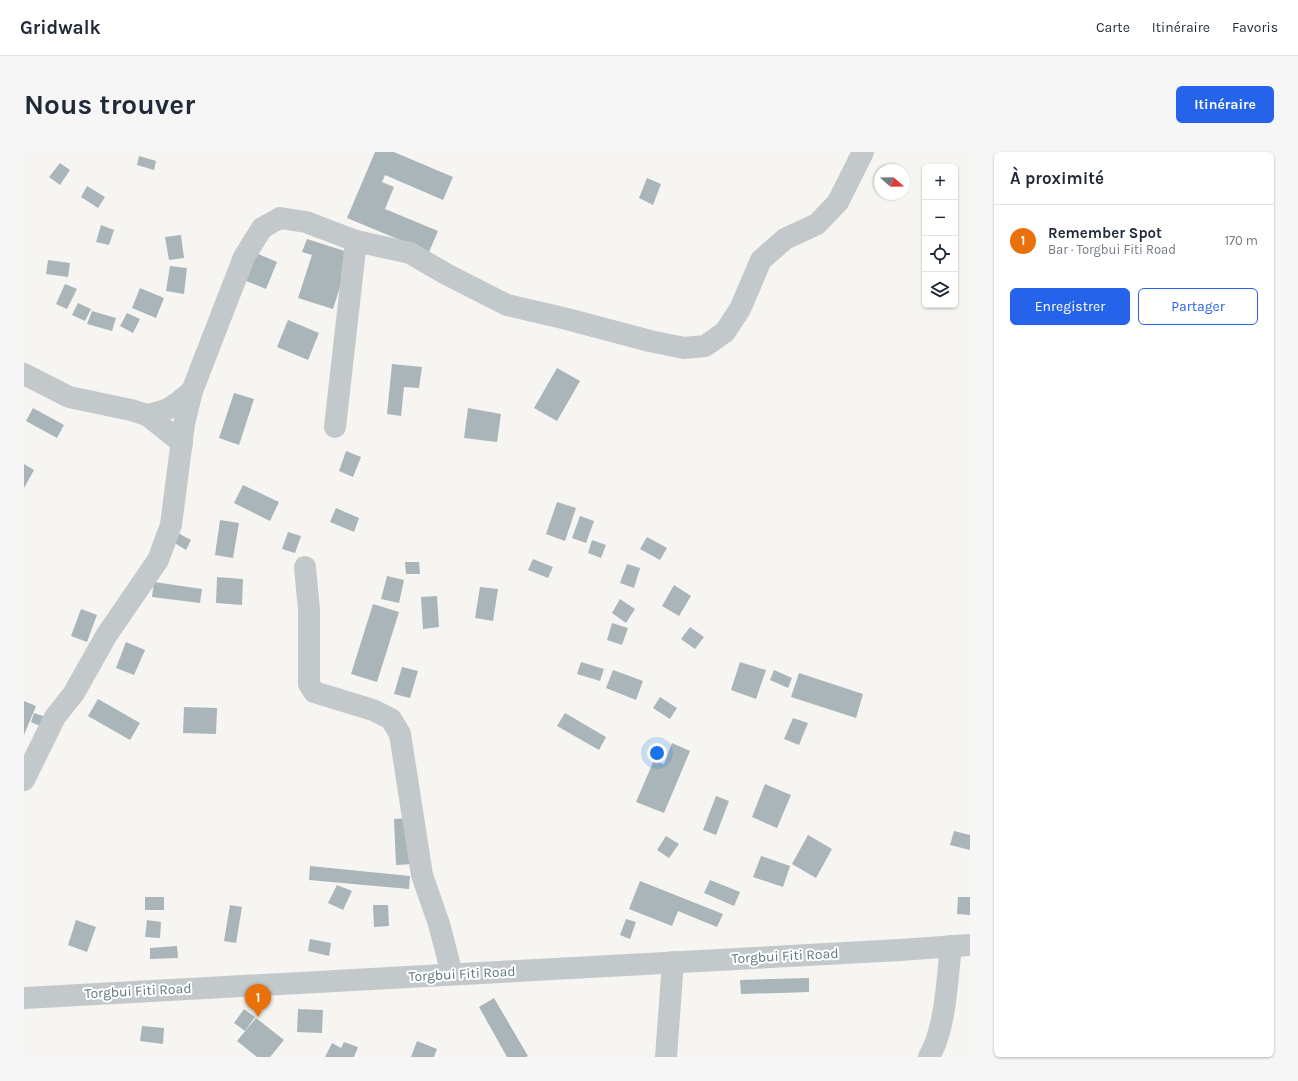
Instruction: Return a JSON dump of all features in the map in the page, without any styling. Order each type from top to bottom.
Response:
[{"type":"street","points":[[24,780],[55,717],[74,693],[106,636],[158,560],[171,525],[184,424],[192,391],[244,257],[262,228],[280,218],[306,222],[356,241],[410,253],[446,274],[507,305],[650,341],[684,348],[705,346],[725,332],[740,309],[761,260],[785,239],[817,224],[838,202],[863,152]]},
{"type":"street","points":[[335,427],[356,241]]},
{"type":"street","points":[[24,374],[69,397],[131,410],[147,415],[182,443]]},
{"type":"street","points":[[147,415],[174,407],[192,391]]},
{"type":"street","points":[[305,568],[309,610],[309,684],[314,692],[373,710],[391,719],[400,734],[422,875],[439,924],[452,974]]},
{"type":"street","points":[[929,1057],[934,1049],[961,945]]},
{"type":"street","name":"Torgbui Fiti Road","points":[[24,998],[900,950],[961,945]]},
{"type":"street","points":[[666,1057],[673,962]]},
{"type":"building","points":[[375,152],[394,152],[453,177],[443,200],[385,175],[382,182],[394,187],[385,209],[438,231],[429,252],[347,218]]},
{"type":"building","points":[[139,156],[156,161],[154,170],[137,165]]},
{"type":"building","points":[[60,163],[70,170],[60,185],[49,177]]},
{"type":"building","points":[[647,178],[661,184],[653,205],[639,198]]},
{"type":"building","points":[[87,186],[105,197],[98,208],[81,197]]},
{"type":"building","points":[[101,225],[114,230],[109,245],[96,242]]},
{"type":"building","points":[[181,235],[184,258],[169,260],[165,237]]},
{"type":"building","points":[[307,239],[351,253],[333,309],[298,298],[312,255],[302,252]]},
{"type":"building","points":[[256,253],[277,262],[266,289],[244,280]]},
{"type":"building","points":[[48,260],[70,263],[68,277],[46,274]]},
{"type":"building","points":[[170,266],[187,268],[184,294],[166,291]]},
{"type":"building","points":[[65,284],[77,289],[67,309],[56,304]]},
{"type":"building","points":[[140,288],[164,298],[156,318],[132,308]]},
{"type":"building","points":[[78,303],[91,309],[85,321],[72,315]]},
{"type":"building","points":[[92,311],[116,318],[112,331],[87,324]]},
{"type":"building","points":[[127,313],[140,319],[133,333],[120,326]]},
{"type":"building","points":[[288,320],[319,333],[308,360],[277,347]]},
{"type":"building","points":[[392,364],[422,367],[419,388],[404,387],[401,416],[387,414]]},
{"type":"building","points":[[557,368],[580,381],[557,421],[534,408]]},
{"type":"building","points":[[234,393],[254,399],[239,445],[219,438]]},
{"type":"building","points":[[33,408],[64,425],[57,438],[26,421]]},
{"type":"building","points":[[468,408],[501,414],[497,442],[464,438]]},
{"type":"building","points":[[346,451],[361,457],[353,477],[339,471]]},
{"type":"building","points":[[24,464],[34,470],[24,488]]},
{"type":"building","points":[[243,485],[279,502],[270,521],[234,503]]},
{"type":"building","points":[[557,502],[576,508],[565,541],[546,534]]},
{"type":"building","points":[[336,508],[359,518],[354,532],[330,522]]},
{"type":"building","points":[[580,516],[594,521],[586,543],[572,538]]},
{"type":"building","points":[[220,520],[239,523],[233,558],[215,555]]},
{"type":"building","points":[[288,532],[301,536],[295,553],[282,549]]},
{"type":"building","points":[[178,533],[191,540],[186,550],[173,542]]},
{"type":"building","points":[[647,537],[667,548],[660,560],[640,549]]},
{"type":"building","points":[[592,540],[606,545],[601,558],[588,553]]},
{"type":"building","points":[[533,559],[553,567],[548,578],[528,570]]},
{"type":"building","points":[[405,562],[419,562],[420,574],[406,574]]},
{"type":"building","points":[[627,564],[640,568],[634,588],[620,583]]},
{"type":"building","points":[[387,576],[404,580],[399,603],[381,599]]},
{"type":"building","points":[[217,577],[243,579],[242,605],[216,603]]},
{"type":"building","points":[[154,582],[202,589],[200,603],[152,597]]},
{"type":"building","points":[[674,585],[691,596],[679,616],[662,606]]},
{"type":"building","points":[[480,587],[498,589],[493,621],[475,618]]},
{"type":"building","points":[[437,596],[439,627],[423,629],[421,597]]},
{"type":"building","points":[[620,599],[635,609],[626,623],[612,613]]},
{"type":"building","points":[[373,604],[399,612],[377,682],[351,674]]},
{"type":"building","points":[[81,609],[97,615],[87,642],[71,636]]},
{"type":"building","points":[[612,623],[628,628],[622,645],[607,640]]},
{"type":"building","points":[[690,627],[704,637],[695,649],[681,639]]},
{"type":"building","points":[[126,642],[145,650],[134,675],[116,668]]},
{"type":"building","points":[[581,662],[604,669],[600,681],[577,674]]},
{"type":"building","points":[[740,662],[766,670],[756,699],[731,690]]},
{"type":"building","points":[[402,667],[418,671],[410,698],[394,694]]},
{"type":"building","points":[[613,670],[643,681],[636,700],[606,688]]},
{"type":"building","points":[[774,670],[792,678],[788,688],[770,680]]},
{"type":"building","points":[[799,673],[863,694],[856,718],[791,697]]},
{"type":"building","points":[[660,697],[677,708],[670,719],[653,708]]},
{"type":"building","points":[[98,699],[140,723],[130,740],[88,716]]},
{"type":"building","points":[[24,701],[36,706],[24,735]]},
{"type":"building","points":[[184,707],[217,708],[216,734],[183,733]]},
{"type":"building","points":[[34,713],[46,717],[42,727],[31,722]]},
{"type":"building","points":[[565,713],[606,737],[599,750],[557,726]]},
{"type":"building","points":[[793,718],[808,723],[799,745],[784,739]]},
{"type":"building","points":[[672,743],[690,751],[664,813],[636,802],[654,760],[664,764]]},
{"type":"building","points":[[765,784],[791,795],[777,828],[752,817]]},
{"type":"building","points":[[716,796],[729,801],[716,835],[703,830]]},
{"type":"building","points":[[411,818],[413,864],[396,865],[394,819]]},
{"type":"building","points":[[954,831],[970,835],[970,850],[950,845]]},
{"type":"building","points":[[808,835],[832,849],[816,878],[792,864]]},
{"type":"building","points":[[666,836],[679,844],[669,858],[657,850]]},
{"type":"building","points":[[761,856],[790,866],[783,887],[753,877]]},
{"type":"building","points":[[310,866],[410,876],[409,889],[309,880]]},
{"type":"building","points":[[710,880],[740,892],[734,906],[704,893]]},
{"type":"building","points":[[640,881],[723,914],[717,927],[678,911],[672,926],[629,909]]},
{"type":"building","points":[[337,885],[352,891],[343,910],[328,903]]},
{"type":"building","points":[[145,897],[164,897],[164,910],[145,910]]},
{"type":"building","points":[[958,897],[970,897],[970,915],[957,914]]},
{"type":"building","points":[[230,905],[242,907],[236,943],[224,941]]},
{"type":"building","points":[[373,905],[388,905],[389,926],[374,927]]},
{"type":"building","points":[[626,919],[636,922],[630,939],[620,935]]},
{"type":"building","points":[[76,920],[96,927],[87,952],[68,945]]},
{"type":"building","points":[[147,920],[161,922],[160,938],[145,937]]},
{"type":"building","points":[[310,939],[331,943],[329,956],[308,951]]},
{"type":"building","points":[[177,946],[178,958],[150,959],[150,948]]},
{"type":"building","points":[[809,978],[809,992],[741,994],[740,980]]},
{"type":"building","points":[[494,998],[528,1056],[507,1057],[479,1007]]},
{"type":"building","points":[[244,1009],[255,1017],[245,1031],[234,1023]]},
{"type":"building","points":[[298,1009],[323,1010],[322,1033],[297,1032]]},
{"type":"building","points":[[256,1018],[284,1040],[270,1057],[257,1057],[237,1041]]},
{"type":"building","points":[[142,1026],[164,1028],[163,1044],[140,1041]]},
{"type":"building","points":[[417,1041],[437,1049],[434,1057],[411,1057]]},
{"type":"building","points":[[344,1042],[358,1047],[354,1057],[325,1057],[332,1043],[341,1048]]},
{"type":"place","name":"Remember Spot","points":[[258,1017]]}]
